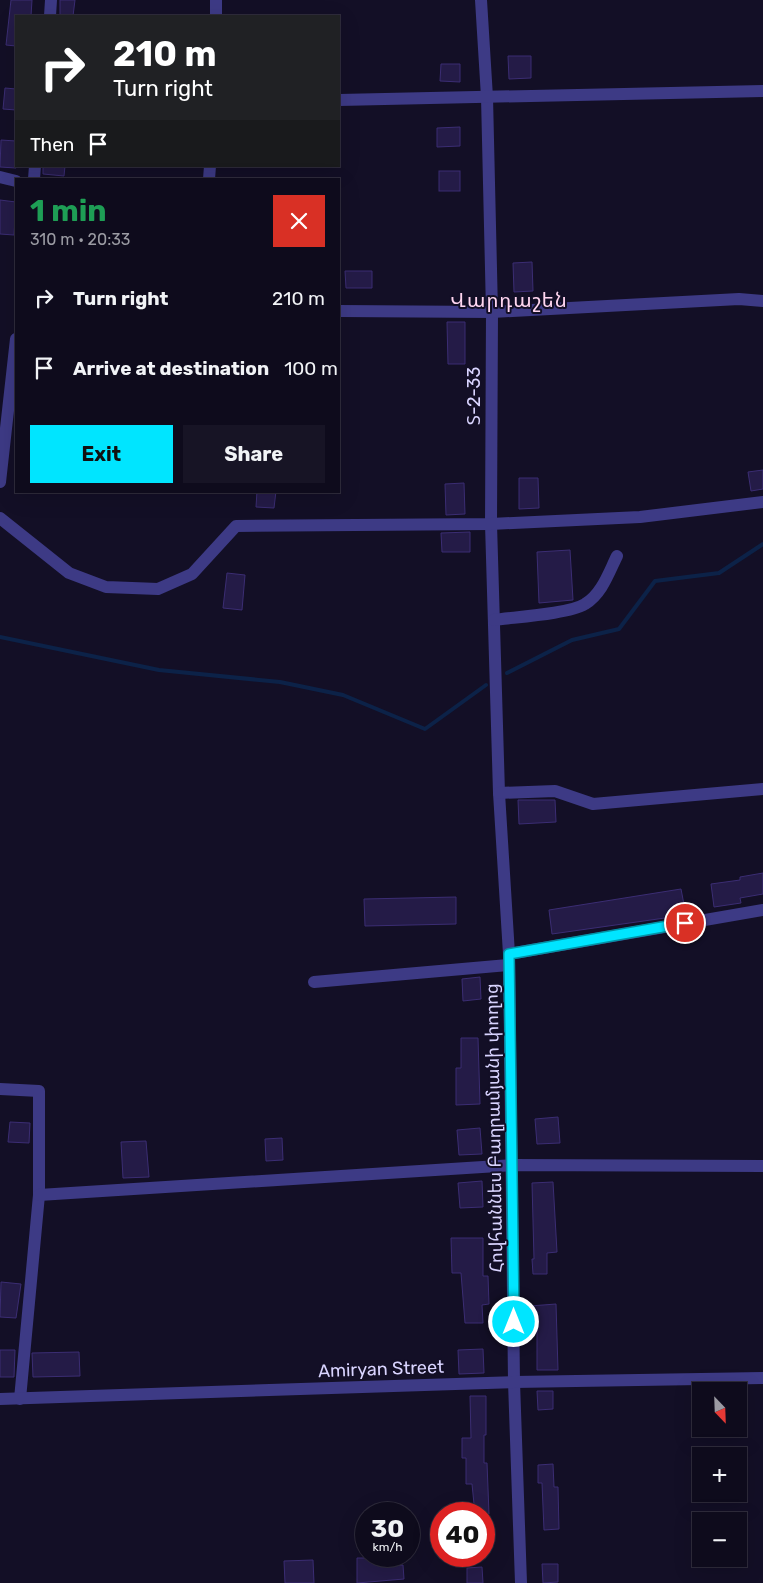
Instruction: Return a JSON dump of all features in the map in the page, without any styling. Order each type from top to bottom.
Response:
[{"type":"street","points":[[50,15],[51,0]]},
{"type":"street","points":[[216,0],[216,15]]},
{"type":"street","name":"Տ-2-33","points":[[481,0],[487,97],[492,312],[491,524],[499,793]]},
{"type":"street","points":[[340,100],[763,91]]},
{"type":"street","points":[[0,177],[15,181]]},
{"type":"street","points":[[340,311],[492,312],[739,299],[763,301]]},
{"type":"street","points":[[0,482],[15,348]]},
{"type":"street","points":[[0,518],[69,572],[106,587],[158,590],[192,574],[236,526],[491,524],[640,517],[763,502]]},
{"type":"street","points":[[494,620],[549,613],[585,604],[601,588],[617,556]]},
{"type":"street","points":[[499,793],[555,791],[593,804],[763,789]]},
{"type":"street","name":"Հովհաննես Բաղրամյանի փողոց","points":[[499,793],[509,959],[513,1164],[514,1382],[521,1583]]},
{"type":"street","points":[[314,982],[509,959],[763,910]]},
{"type":"street","points":[[0,1089],[39,1091],[39,1195],[20,1399]]},
{"type":"street","points":[[39,1195],[513,1164],[763,1166]]},
{"type":"street","name":"Amiryan Street","points":[[0,1399],[514,1382],[763,1378]]},
{"type":"building","points":[[11,0],[32,0],[31,15],[15,15],[15,46],[6,45]]},
{"type":"building","points":[[60,0],[75,0],[73,15],[60,15]]},
{"type":"building","points":[[508,56],[531,56],[531,78],[509,79]]},
{"type":"building","points":[[441,64],[460,64],[460,82],[440,81]]},
{"type":"building","points":[[5,88],[15,89],[15,110],[3,109]]},
{"type":"building","points":[[460,127],[460,146],[437,147],[437,128]]},
{"type":"building","points":[[1,140],[15,141],[16,168],[0,167]]},
{"type":"building","points":[[43,167],[65,167],[64,176],[43,174]]},
{"type":"building","points":[[439,171],[460,171],[460,191],[439,191]]},
{"type":"building","points":[[0,200],[15,202],[14,235],[0,234]]},
{"type":"building","points":[[532,262],[533,291],[514,292],[513,263]]},
{"type":"building","points":[[345,271],[372,271],[372,288],[346,288]]},
{"type":"building","points":[[447,322],[465,322],[465,364],[448,364]]},
{"type":"building","points":[[763,470],[763,489],[751,491],[748,472]]},
{"type":"building","points":[[519,478],[538,478],[539,508],[519,509]]},
{"type":"building","points":[[464,483],[465,514],[446,515],[445,484]]},
{"type":"building","points":[[257,493],[276,493],[274,508],[256,507]]},
{"type":"building","points":[[470,532],[470,552],[442,552],[441,533]]},
{"type":"building","points":[[570,550],[573,600],[539,603],[537,552]]},
{"type":"building","points":[[227,573],[245,575],[242,610],[223,608]]},
{"type":"building","points":[[518,800],[555,800],[556,822],[519,824]]},
{"type":"building","points":[[763,873],[763,894],[740,898],[741,903],[714,907],[711,884],[740,880],[740,877]]},
{"type":"building","points":[[681,889],[686,915],[552,934],[549,910]]},
{"type":"building","points":[[456,897],[456,924],[365,926],[364,899]]},
{"type":"building","points":[[480,977],[481,999],[463,1001],[462,979]]},
{"type":"building","points":[[461,1038],[478,1038],[480,1104],[456,1105],[456,1068],[461,1068]]},
{"type":"building","points":[[558,1117],[560,1143],[537,1144],[535,1119]]},
{"type":"building","points":[[10,1122],[30,1123],[29,1143],[8,1142]]},
{"type":"building","points":[[480,1128],[482,1154],[459,1155],[457,1130]]},
{"type":"building","points":[[282,1138],[283,1160],[266,1161],[265,1139]]},
{"type":"building","points":[[146,1141],[149,1177],[123,1178],[121,1142]]},
{"type":"building","points":[[482,1181],[483,1207],[460,1208],[458,1183]]},
{"type":"building","points":[[553,1182],[557,1252],[547,1253],[547,1274],[533,1274],[532,1183]]},
{"type":"building","points":[[451,1238],[483,1238],[483,1276],[488,1276],[489,1304],[482,1305],[483,1323],[465,1323],[461,1273],[452,1273]]},
{"type":"building","points":[[1,1282],[21,1284],[16,1318],[0,1317]]},
{"type":"building","points":[[556,1304],[558,1370],[537,1370],[537,1326],[531,1326],[530,1306]]},
{"type":"building","points":[[483,1349],[484,1373],[459,1374],[458,1350]]},
{"type":"building","points":[[0,1350],[15,1350],[14,1377],[0,1377]]},
{"type":"building","points":[[79,1352],[80,1376],[33,1377],[32,1353]]},
{"type":"building","points":[[537,1391],[553,1391],[553,1409],[538,1410]]},
{"type":"building","points":[[470,1396],[486,1396],[484,1463],[487,1463],[489,1502],[474,1502],[472,1484],[466,1484],[466,1458],[462,1458],[462,1438],[471,1438]]},
{"type":"building","points":[[553,1464],[554,1487],[558,1487],[559,1529],[544,1530],[542,1483],[538,1483],[538,1465]]},
{"type":"building","points":[[313,1560],[314,1583],[285,1583],[284,1561]]},
{"type":"building","points":[[542,1564],[558,1564],[558,1582],[543,1583]]},
{"type":"building","points":[[357,1567],[403,1567],[404,1579],[357,1583]]},
{"type":"building","points":[[482,1567],[483,1583],[467,1583],[467,1568]]},
{"type":"waterway","points":[[507,673],[572,640],[619,629],[655,581],[719,573],[763,544]]},
{"type":"waterway","points":[[0,637],[159,670],[280,682],[343,695],[425,729],[486,685]]},
{"type":"district","name":"Վարդաշեն","points":[[509,300]]},
{"type":"route","points":[[514,1322],[509,954],[685,923]]}]
